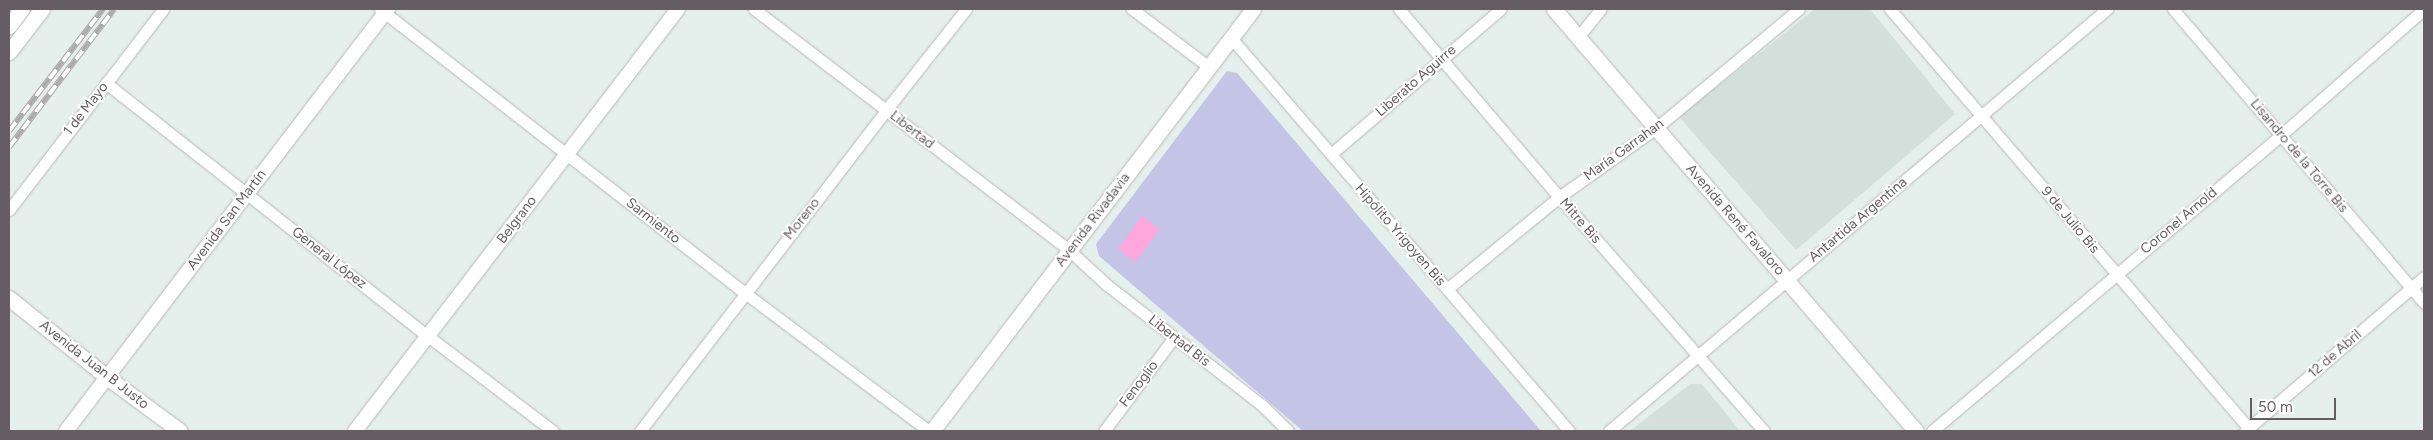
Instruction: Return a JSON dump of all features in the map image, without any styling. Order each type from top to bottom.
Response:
[{"type":"main road","points":[[10,23],[22,9]]},
{"type":"main road","points":[[9,52],[42,9]]},
{"type":"main road","name":"Avenida Rivadavia","points":[[930,431],[1070,251],[1253,9]]},
{"type":"main road","name":"Avenida René Favaloro","points":[[1554,9],[1916,431]]},
{"type":"main road","name":"Avenida Juan B Justo","points":[[9,298],[108,378],[180,431]]},
{"type":"street","name":"1 de Mayo","points":[[9,210],[163,9]]},
{"type":"street","name":"Belgrano","points":[[355,431],[429,337],[566,154],[678,9]]},
{"type":"street","name":"Libertad","points":[[754,9],[1070,251]]},
{"type":"street","name":"Moreno","points":[[640,431],[886,110],[966,9]]},
{"type":"street","points":[[1132,9],[1209,67]]},
{"type":"street","name":"Mitre Bis","points":[[1399,9],[1559,197],[1764,431]]},
{"type":"street","name":"Liberato Aguirre","points":[[1331,154],[1501,9]]},
{"type":"street","points":[[1578,37],[1601,9]]},
{"type":"street","name":"María Garrahan","points":[[1447,289],[1559,197],[1656,128],[1799,9]]},
{"type":"street","name":"9 de Julio Bis","points":[[1890,9],[2248,430]]},
{"type":"street","name":"Antartida Argentina","points":[[1609,431],[2107,9]]},
{"type":"street","name":"Lisandro de la Torre Bis","points":[[2173,9],[2424,303]]},
{"type":"street","name":"Coronel Arnold","points":[[1932,431],[2281,135],[2424,9]]},
{"type":"street","name":"Sarmiento","points":[[384,10],[745,293],[930,431]]},
{"type":"street","name":"Avenida San Martín","points":[[66,431],[108,378],[384,10]]},
{"type":"street","points":[[10,23],[24,32]]},
{"type":"street","name":"Hipólito Yrigoyen Bis","points":[[1232,38],[1569,431]]},
{"type":"street","name":"General López","points":[[106,83],[429,337],[553,431]]},
{"type":"street","name":"Libertad Bis","points":[[1070,251],[1107,285],[1262,406],[1287,431]]},
{"type":"street","name":"12 de Abril","points":[[2248,430],[2424,278]]},
{"type":"street","name":"Fenoglio","points":[[1104,431],[1174,337]]},
{"type":"shaded area","points":[[1815,9],[1870,9],[1955,114],[1796,250],[1679,117]]},
{"type":"shaded area","points":[[1227,71],[1237,73],[1541,431],[1303,431],[1099,256],[1096,244]]},
{"type":"shaded area","points":[[1142,216],[1160,229],[1136,262],[1118,249]]},
{"type":"shaded area","points":[[1690,384],[1702,384],[1740,431],[1630,431]]},
{"type":"railway","points":[[9,131],[103,9]]},
{"type":"railway","points":[[9,147],[114,9]]}]
